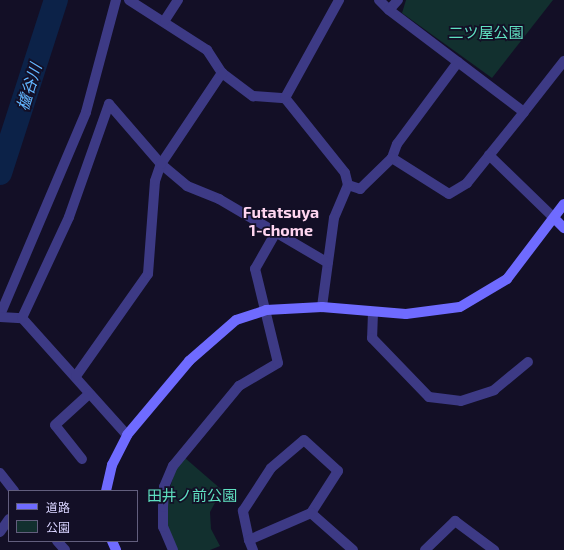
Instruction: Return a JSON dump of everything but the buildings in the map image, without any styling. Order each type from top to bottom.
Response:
[{"type":"street","points":[[116,0],[86,112],[0,316],[22,318],[76,376],[89,394],[127,434]]},
{"type":"street","points":[[129,0],[165,20],[208,50],[222,73],[253,96],[284,98],[345,173],[348,185],[334,218],[322,307]]},
{"type":"street","points":[[165,20],[178,0]]},
{"type":"street","points":[[284,98],[339,0]]},
{"type":"street","points":[[379,0],[389,10],[524,112]]},
{"type":"street","points":[[389,10],[398,0]]},
{"type":"street","points":[[392,158],[449,194],[467,183],[564,61]]},
{"type":"street","points":[[348,185],[360,189],[392,158],[397,144],[458,62]]},
{"type":"street","points":[[76,376],[148,274],[155,181],[161,164],[222,73]]},
{"type":"street","points":[[22,318],[69,218],[109,104],[161,164],[187,186],[219,199],[275,234],[328,262]]},
{"type":"street","points":[[489,155],[564,228]]},
{"type":"street","points":[[106,490],[112,465],[127,434],[215,335],[236,320],[266,310],[322,307],[406,314],[460,308],[507,279],[564,204]]},
{"type":"street","points":[[172,550],[163,527],[163,507],[164,487],[173,466],[239,386],[278,363],[255,269],[275,234]]},
{"type":"street","points":[[373,312],[372,338],[429,397],[461,401],[494,390],[528,362]]},
{"type":"street","points":[[82,459],[55,425],[89,394]]},
{"type":"street","points":[[304,440],[338,471],[311,513],[251,545],[243,511],[270,468],[304,440]]},
{"type":"street","points":[[0,473],[13,490]]},
{"type":"street","points":[[311,513],[353,550]]},
{"type":"street","points":[[0,532],[8,521]]},
{"type":"street","points":[[425,550],[455,521],[494,550]]},
{"type":"street","points":[[58,542],[65,550]]},
{"type":"green space","name":"二ツ屋公園","points":[[406,0],[553,0],[492,78],[402,13]]},
{"type":"green space","name":"田井ノ前公園","points":[[185,458],[222,490],[210,512],[211,529],[220,546],[210,550],[177,550],[167,528],[167,497],[176,469]]},
{"type":"waterway","name":"櫨谷川","points":[[0,173],[56,0]]},
{"type":"district","name":"Futatsuya 1-chome","points":[[281,221]]}]
